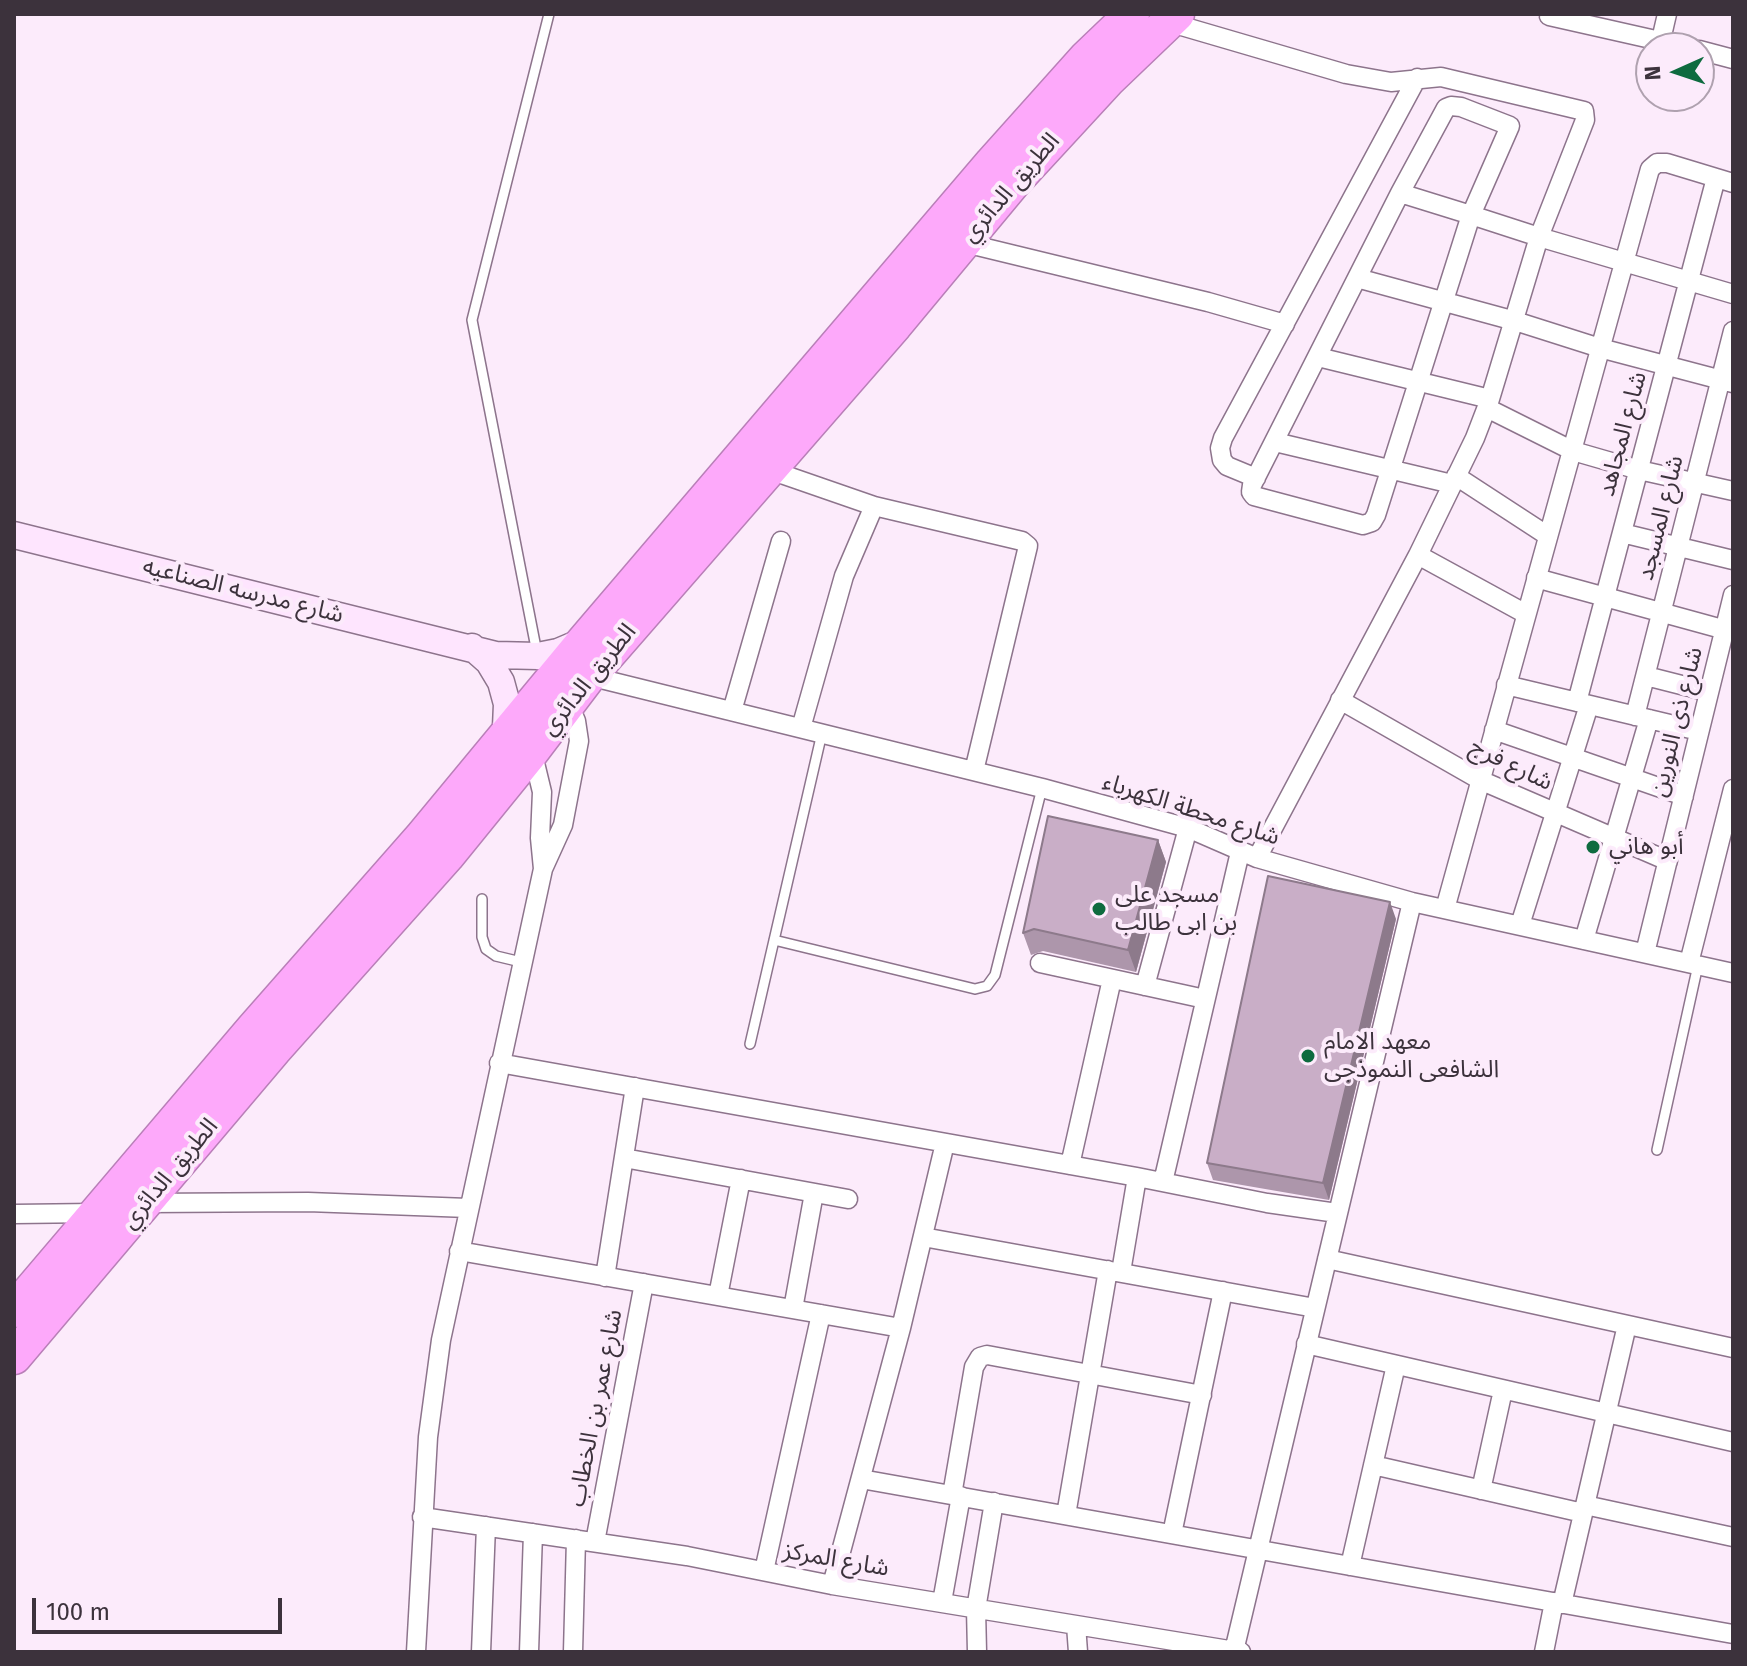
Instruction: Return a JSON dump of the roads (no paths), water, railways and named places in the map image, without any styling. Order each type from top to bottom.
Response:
[{"type":"highway","name":"الطريق الدائري","points":[[14,1310],[95,1213],[514,752],[568,702],[770,470],[883,315],[1086,58],[1132,14]]},
{"type":"highway","name":"الطريق الدائري","points":[[14,1357],[274,1050],[447,856],[584,641],[883,315],[965,243],[1013,183],[1172,18]]},
{"type":"street","points":[[1549,16],[1635,34]]},
{"type":"street","points":[[1163,1182],[1205,999],[1248,855],[1340,700],[1418,555],[1454,480],[1488,404],[1539,237],[1586,118],[1581,109],[1441,77],[1417,78],[1404,83],[1346,74],[1172,18]]},
{"type":"street","points":[[1256,478],[1227,466],[1222,460],[1220,448],[1417,78]]},
{"type":"street","points":[[1510,126],[1461,107],[1446,108],[1250,490],[1254,496],[1367,525],[1376,515],[1471,215],[1510,126],[1523,94]]},
{"type":"street","points":[[1445,909],[1653,165],[1667,163],[1728,180]]},
{"type":"street","name":"شارع المجاهد","points":[[1520,925],[1572,757],[1605,597],[1689,281],[1728,180]]},
{"type":"street","points":[[1400,193],[1733,294]]},
{"type":"street","points":[[965,243],[1208,302],[1285,324]]},
{"type":"street","points":[[1357,278],[1727,381]]},
{"type":"street","name":"شارع المسجد","points":[[1584,940],[1632,777],[1646,676],[1695,482],[1727,381],[1733,331]]},
{"type":"street","points":[[1318,357],[1418,382],[1488,404],[1573,451],[1639,470],[1733,491]]},
{"type":"street","points":[[1275,442],[1454,480],[1548,536]]},
{"type":"street","points":[[770,470],[874,506],[1022,541],[1028,546],[974,771]]},
{"type":"street","points":[[801,728],[844,576],[874,506]]},
{"type":"street","points":[[1622,533],[1733,560]]},
{"type":"street","name":"شارع مدرسه الصناعيه","points":[[14,535],[496,655],[538,656],[584,641]]},
{"type":"street","points":[[732,711],[781,541]]},
{"type":"street","points":[[1418,555],[1526,614]]},
{"type":"street","points":[[1536,578],[1729,630]]},
{"type":"street","name":"شارع ذى النورين","points":[[1645,953],[1709,692],[1729,630],[1733,595]]},
{"type":"street","points":[[472,647],[489,662],[501,682],[507,704],[506,727],[514,752],[535,763],[542,792],[540,838],[543,869]]},
{"type":"street","name":"شارع محطة الكهرباء","points":[[589,676],[1042,788],[1188,828],[1248,855],[1412,902],[1733,971]]},
{"type":"street","points":[[1646,676],[1709,692]]},
{"type":"street","points":[[1506,685],[1699,731]]},
{"type":"street","name":"شارع فرج","points":[[1340,700],[1480,780],[1668,861]]},
{"type":"street","points":[[416,1652],[428,1437],[441,1340],[521,962],[543,869],[563,825],[577,755],[578,731],[568,702]]},
{"type":"street","points":[[1494,730],[1684,796]]},
{"type":"street","points":[[1694,964],[1733,793]]},
{"type":"street","points":[[1145,986],[1188,828]]},
{"type":"street","points":[[1237,1651],[1257,1549],[1412,902]]},
{"type":"street","points":[[1040,963],[1205,999]]},
{"type":"street","points":[[1070,1165],[1112,979]]},
{"type":"street","points":[[499,1063],[1267,1203],[1337,1213]]},
{"type":"street","name":"شارع عمر بن الخطاب","points":[[605,1277],[635,1087]]},
{"type":"street","points":[[832,1585],[901,1328],[945,1143]]},
{"type":"street","points":[[624,1158],[848,1199]]},
{"type":"street","points":[[1066,1515],[1090,1375],[1137,1177]]},
{"type":"street","points":[[718,1296],[741,1179]]},
{"type":"street","points":[[793,1309],[814,1193]]},
{"type":"street","points":[[145,1203],[308,1202],[468,1208]]},
{"type":"street","points":[[14,1214],[95,1213]]},
{"type":"street","points":[[923,1237],[1315,1308]]},
{"type":"street","points":[[459,1251],[901,1328]]},
{"type":"street","points":[[1327,1259],[1733,1348]]},
{"type":"street","name":"شارع عمر بن الخطاب","points":[[573,1652],[586,1541],[644,1283]]},
{"type":"street","points":[[1172,1534],[1223,1291]]},
{"type":"street","points":[[764,1571],[821,1314]]},
{"type":"street","points":[[1544,1652],[1584,1509],[1627,1325]]},
{"type":"street","points":[[1306,1344],[1733,1442]]},
{"type":"street","points":[[942,1602],[974,1367],[980,1357],[987,1355],[1202,1395]]},
{"type":"street","points":[[1350,1566],[1396,1365]]},
{"type":"street","points":[[1481,1490],[1503,1390]]},
{"type":"street","points":[[1373,1465],[1481,1490],[1733,1537]]},
{"type":"street","points":[[861,1479],[1733,1634]]},
{"type":"street","points":[[977,1652],[976,1609],[994,1502]]},
{"type":"street","name":"شارع المركز","points":[[422,1517],[687,1556],[832,1585],[1237,1651]]},
{"type":"street","points":[[481,1652],[486,1526]]},
{"type":"street","points":[[529,1652],[533,1533]]},
{"type":"street","points":[[1076,1625],[1078,1652]]},
{"type":"lane","points":[[538,656],[472,320],[549,14]]},
{"type":"lane","points":[[750,1044],[822,733]]},
{"type":"lane","points":[[774,940],[975,989],[987,986],[995,975],[1042,788]]},
{"type":"lane","points":[[482,899],[482,937],[486,949],[496,956],[521,962]]},
{"type":"lane","points":[[1657,1150],[1694,964]]},
{"type":"place","name":"أبو هاني","points":[[1593,847]]},
{"type":"place","name":"مسجد على بن ابى طالب","points":[[1099,909]]},
{"type":"place","name":"معهد الامام الشافعى النموذجى","points":[[1308,1056]]}]
